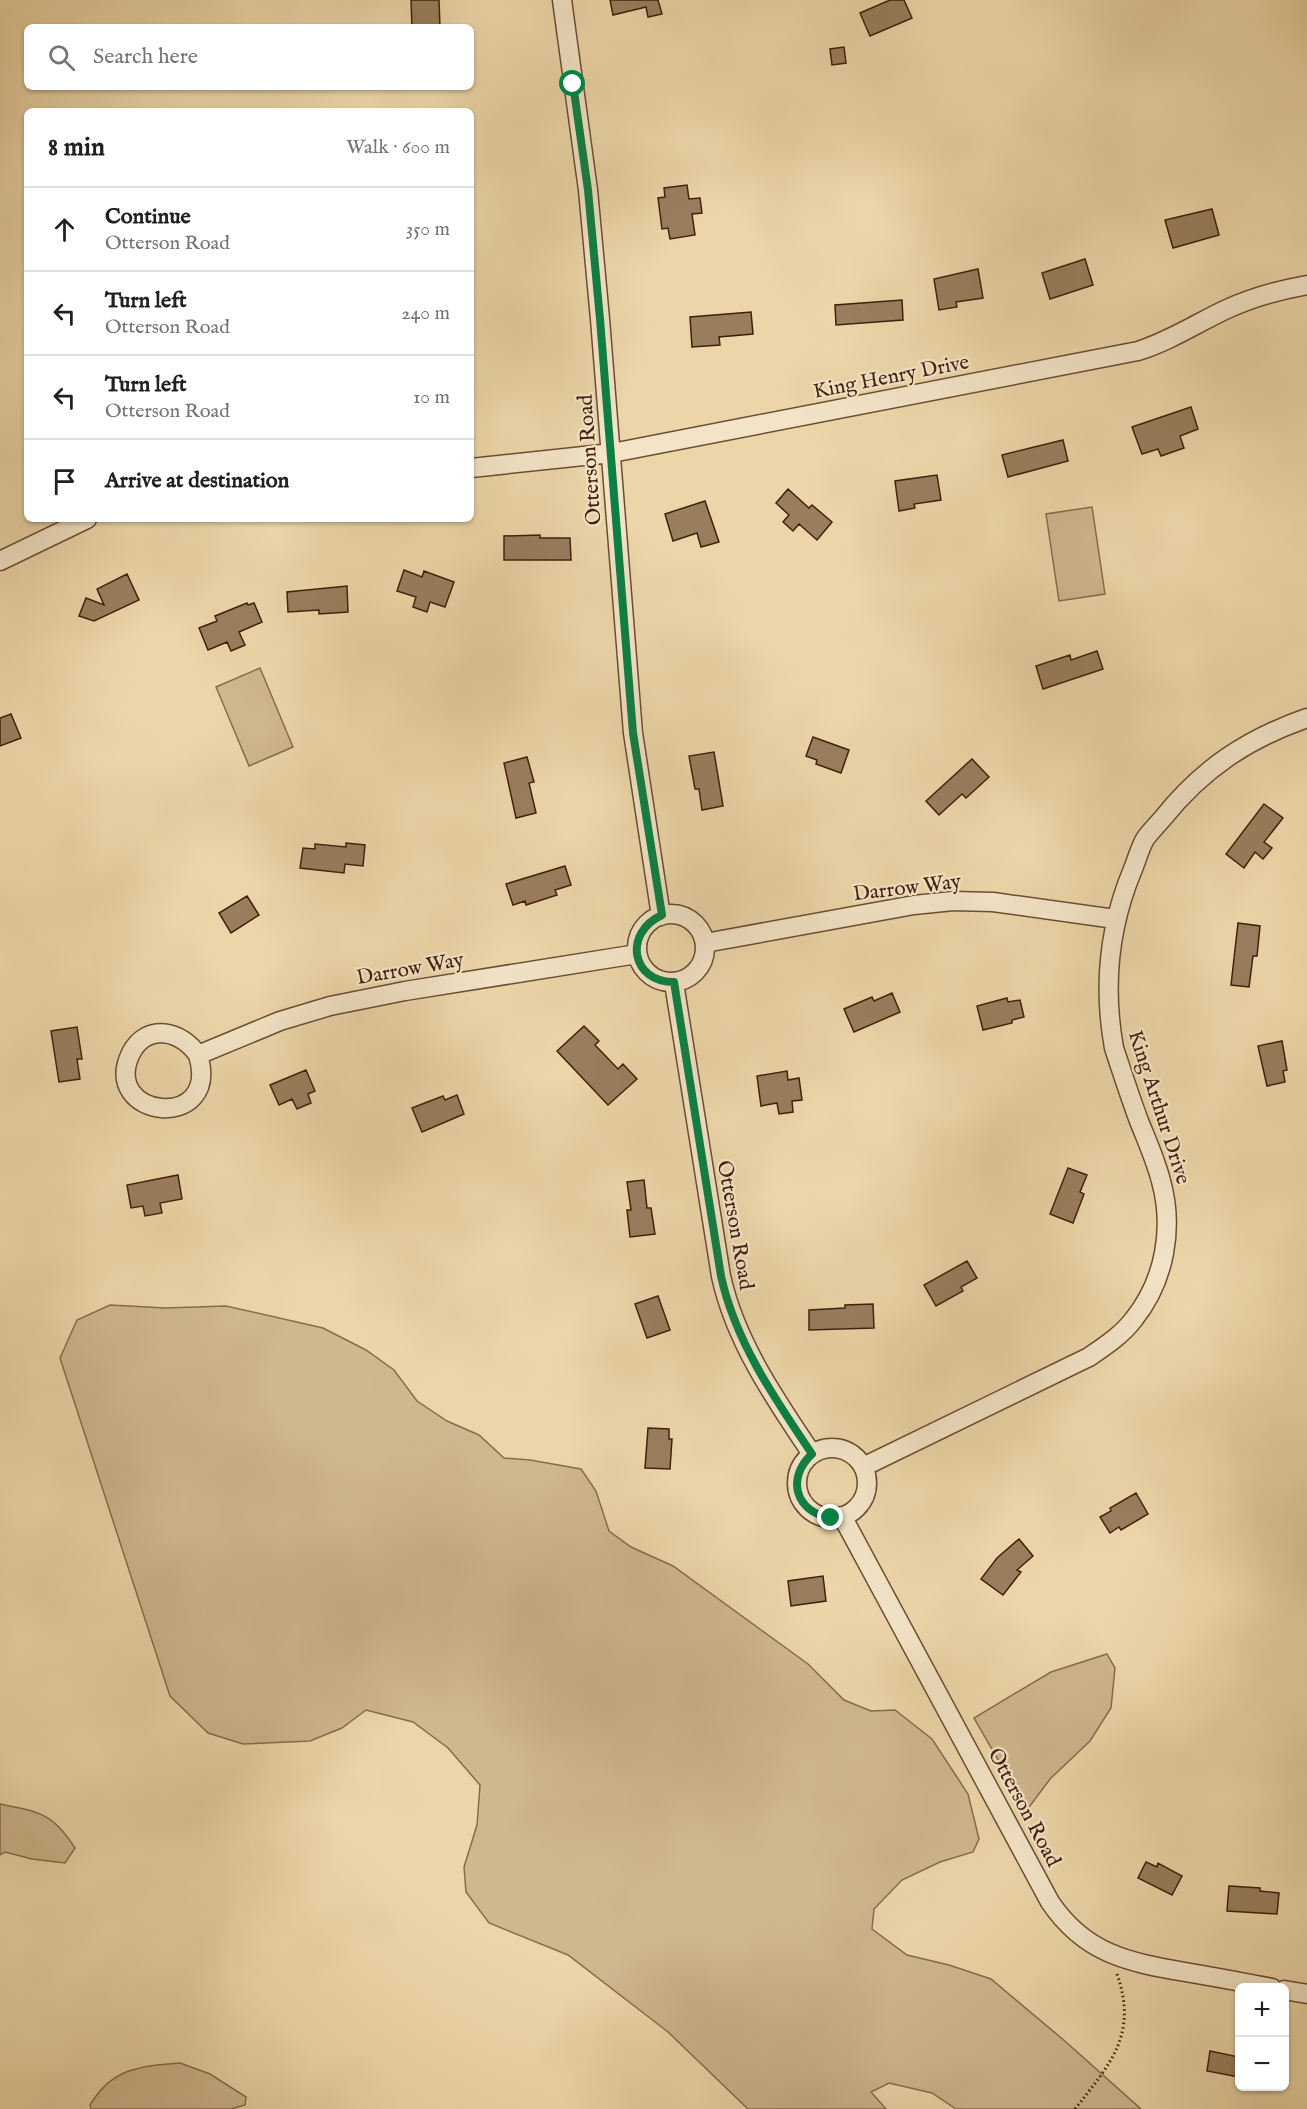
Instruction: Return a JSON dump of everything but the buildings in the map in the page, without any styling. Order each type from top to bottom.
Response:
[{"type":"street","name":"Otterson Road","points":[[562,0],[588,190],[612,453],[633,733],[662,915]]},
{"type":"street","name":"King Henry Drive","points":[[474,468],[612,453],[1138,351],[1157,345],[1228,309],[1264,294],[1307,285]]},
{"type":"street","points":[[0,561],[81,522]]},
{"type":"street","name":"King Arthur Drive","points":[[863,1467],[1089,1357],[1113,1340],[1134,1320],[1157,1278],[1168,1225],[1161,1179],[1114,1048],[1111,1028],[1108,988],[1115,919],[1122,894],[1146,839],[1183,792],[1230,755],[1264,735],[1307,718]]},
{"type":"street","name":"Darrow Way","points":[[705,943],[914,905],[953,901],[993,902],[1115,919]]},
{"type":"street","points":[[662,915],[686,917],[698,928],[705,943],[705,952],[698,969],[691,976],[674,982],[665,982],[650,975],[644,969],[637,954],[637,945],[642,930],[662,915]]},
{"type":"street","name":"Darrow Way","points":[[198,1055],[280,1021],[330,1006],[416,989],[637,954]]},
{"type":"street","name":"Otterson Road","points":[[674,982],[727,1302],[738,1330],[760,1370],[812,1454]]},
{"type":"street","points":[[155,1034],[180,1037],[191,1044],[198,1055],[202,1066],[202,1078],[198,1090],[180,1106],[156,1109],[145,1105],[129,1086],[126,1073],[131,1054],[143,1040],[155,1034]]},
{"type":"street","points":[[821,1449],[841,1449],[857,1458],[863,1467],[867,1486],[864,1496],[859,1505],[842,1516],[831,1518],[820,1516],[803,1503],[798,1493],[799,1471],[804,1461],[821,1449]]},
{"type":"street","name":"Otterson Road","points":[[842,1516],[1060,1917],[1076,1934],[1106,1952],[1138,1963],[1245,1983]]},
{"type":"street","points":[[1289,1991],[1307,1994]]},
{"type":"path","points":[[1075,2109],[1106,2070],[1119,2046],[1125,2020],[1125,1995],[1117,1972],[1106,1952]]},
{"type":"shaded area","points":[[1092,507],[1105,594],[1059,601],[1046,514]]},
{"type":"shaded area","points":[[260,668],[293,747],[249,766],[216,687]]},
{"type":"shaded area","points":[[110,1305],[165,1308],[226,1306],[323,1328],[366,1350],[394,1370],[417,1401],[447,1421],[479,1435],[504,1458],[581,1469],[596,1491],[609,1531],[631,1547],[673,1566],[808,1664],[844,1700],[871,1711],[895,1710],[932,1739],[968,1794],[979,1839],[973,1852],[940,1862],[902,1880],[874,1909],[872,1929],[907,1955],[949,1965],[991,1979],[1141,2109],[956,2109],[932,2093],[889,2083],[871,2092],[886,2109],[748,2109],[668,2032],[568,1955],[489,1923],[466,1892],[464,1867],[477,1825],[480,1785],[448,1748],[413,1722],[366,1710],[342,1728],[310,1741],[243,1744],[208,1733],[170,1696],[60,1358],[77,1320]]},
{"type":"shaded area","points":[[1107,1654],[1115,1668],[1111,1708],[1090,1741],[1050,1779],[1027,1810],[974,1718],[1051,1672]]},
{"type":"shaded area","points":[[0,1804],[35,1812],[59,1827],[75,1848],[65,1863],[32,1859],[5,1852],[0,1855]]},
{"type":"shaded area","points":[[180,2063],[210,2074],[246,2097],[245,2105],[231,2109],[91,2109],[90,2105],[99,2093],[118,2076],[140,2068]]},
{"type":"route","points":[[573,84],[588,190],[600,319],[628,687],[639,779],[662,915],[642,930],[637,945],[637,954],[639,962],[650,975],[657,980],[674,982],[727,1302],[738,1330],[760,1370],[812,1454],[804,1461],[799,1471],[798,1493],[803,1503],[811,1511],[831,1518]]}]
